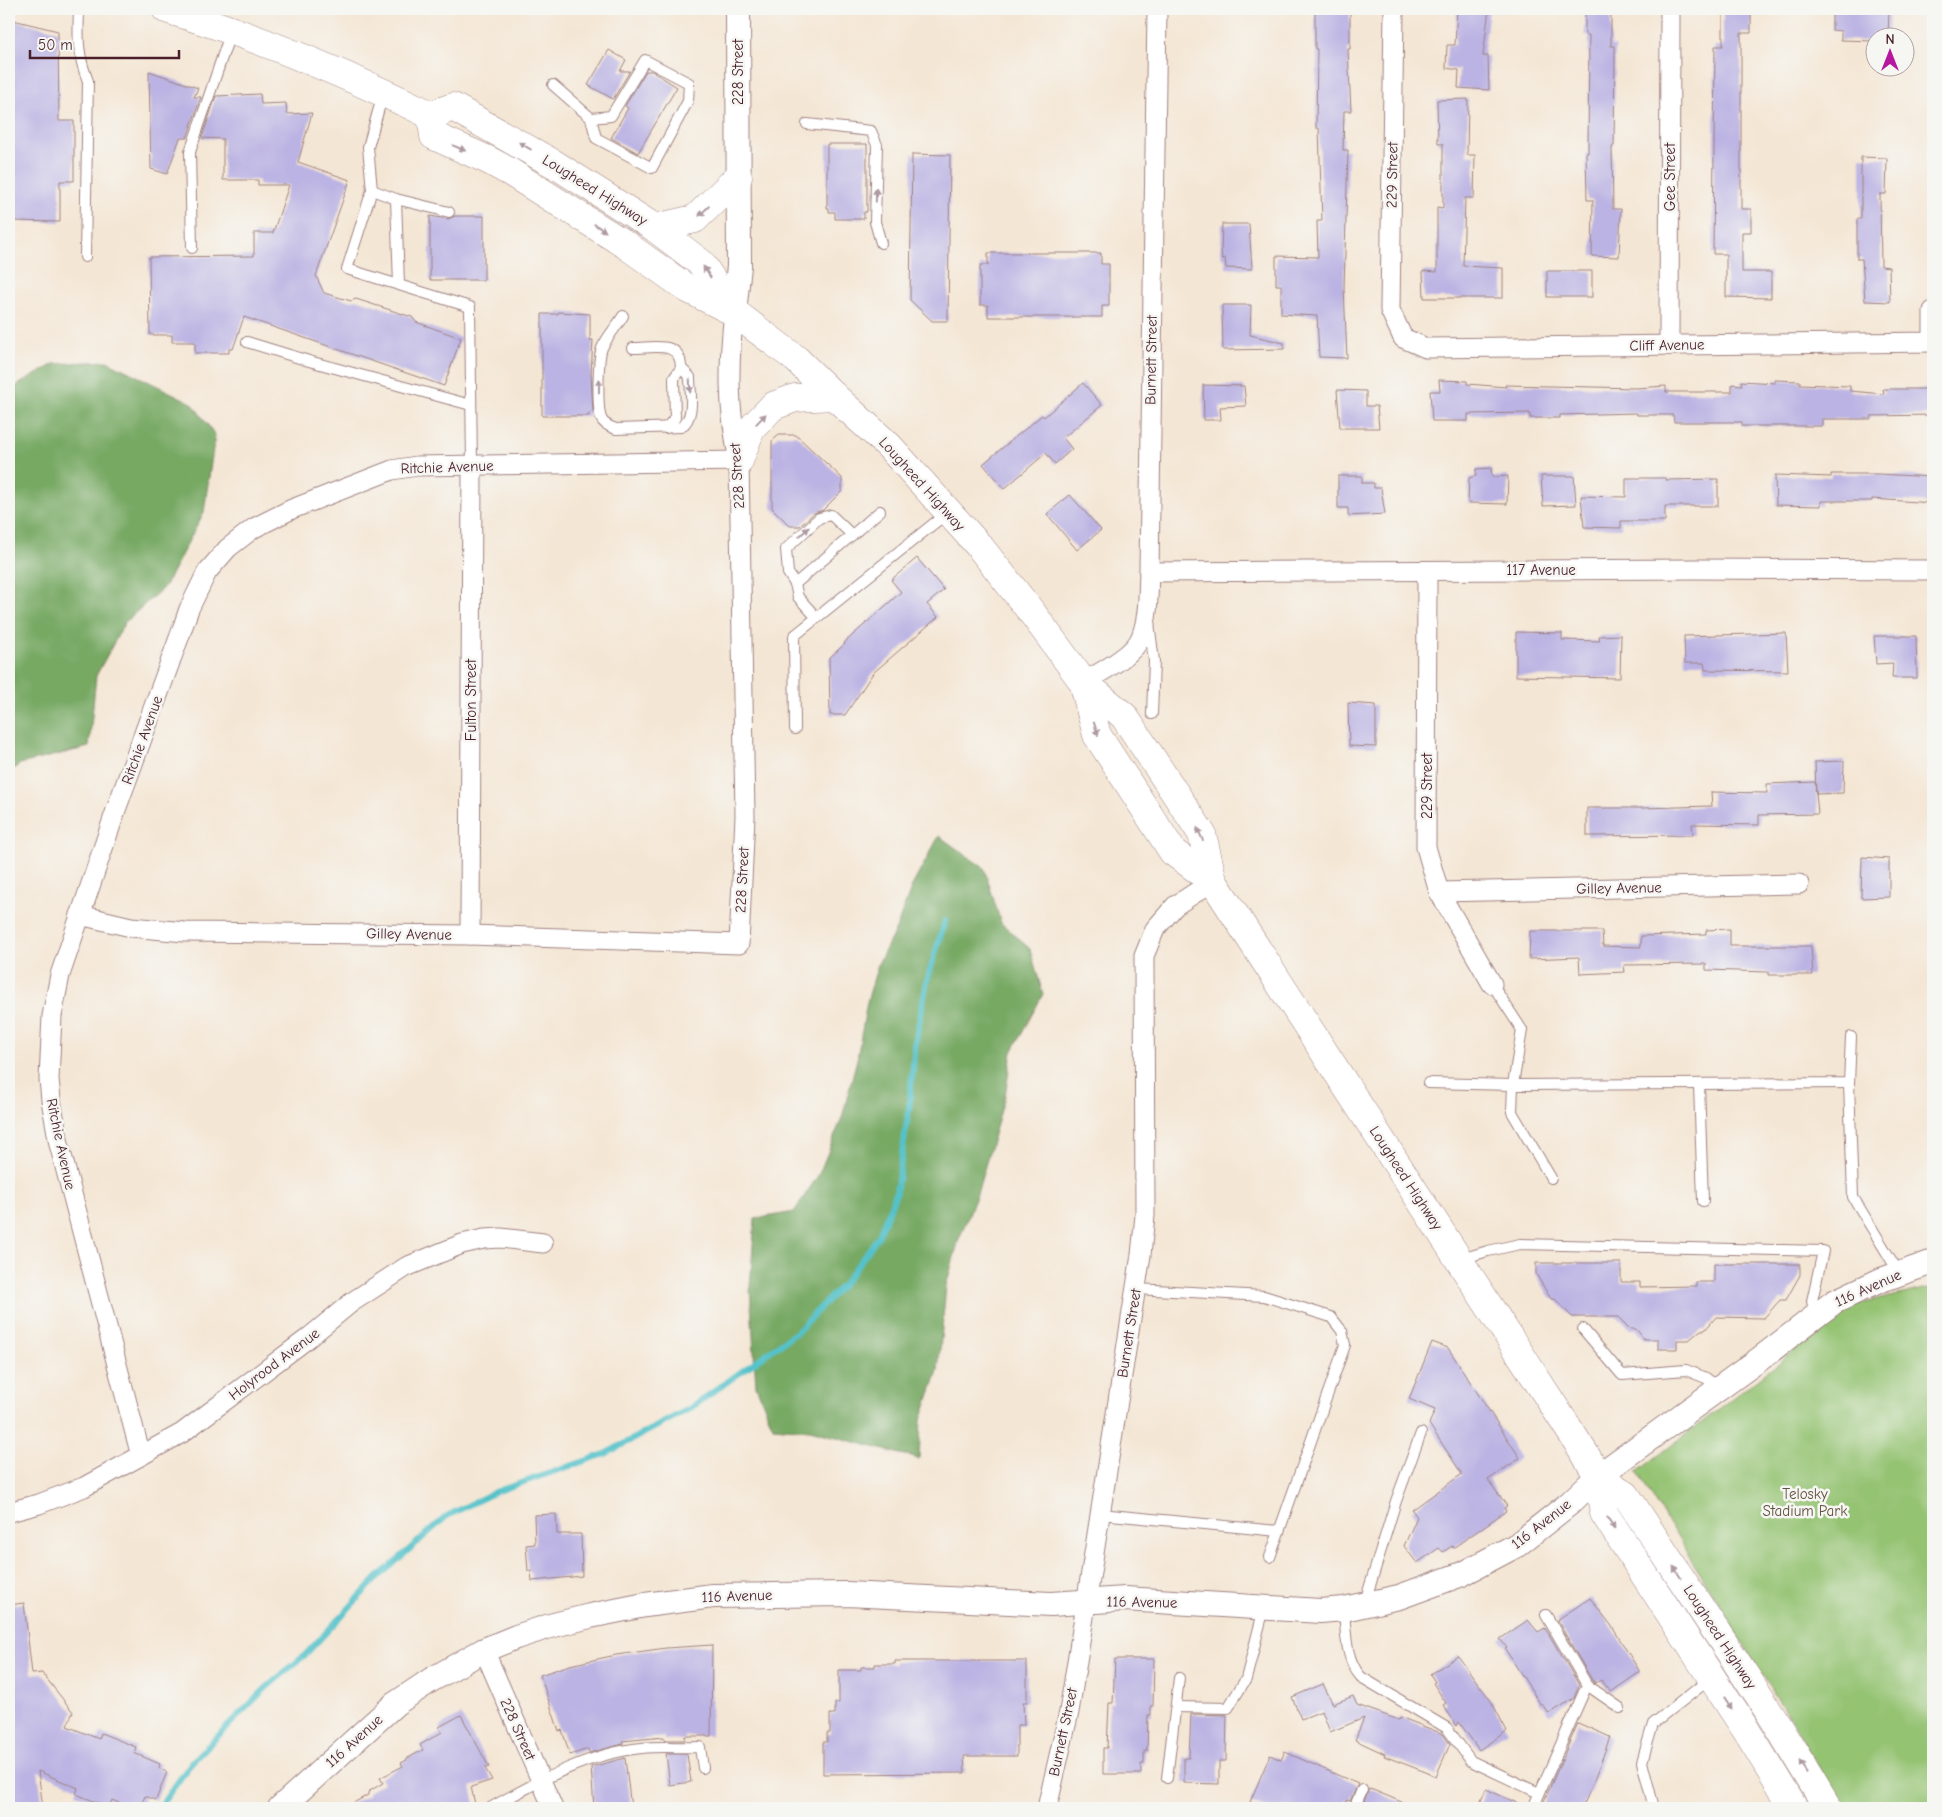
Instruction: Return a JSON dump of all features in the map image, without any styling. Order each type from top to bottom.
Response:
[{"type":"main road","points":[[166,9],[231,30],[324,66],[431,115]]},
{"type":"main road","name":"Lougheed Highway","points":[[734,312],[701,263],[655,228],[516,141],[453,108],[431,115],[434,136],[510,172],[619,240],[688,289],[734,312],[796,359],[889,446],[980,547],[1083,682],[1124,716],[1202,834],[1212,881],[1598,1476],[1626,1495],[1772,1716],[1828,1808]]},
{"type":"main road","points":[[655,228],[695,219],[738,177]]},
{"type":"main road","points":[[739,461],[751,429],[773,406],[795,398],[834,396]]},
{"type":"main road","name":"Lougheed Highway","points":[[1598,1476],[1604,1513],[1794,1808]]},
{"type":"street","name":"228 Street","points":[[738,9],[739,266],[728,378],[731,422],[739,461],[745,816],[739,944]]},
{"type":"street","name":"Burnett Street","points":[[1083,682],[1112,666],[1137,644],[1141,637],[1147,610],[1157,9]]},
{"type":"street","name":"229 Street","points":[[1394,9],[1390,310],[1404,338]]},
{"type":"street","name":"Gee Street","points":[[1669,345],[1670,9]]},
{"type":"street","points":[[1933,311],[1933,342]]},
{"type":"street","name":"Cliff Avenue","points":[[1404,338],[1426,348],[1933,342]]},
{"type":"street","name":"Ritchie Avenue","points":[[141,1456],[59,1144],[51,1100],[50,1053],[53,1009],[60,975],[80,915],[186,618],[207,572],[228,548],[254,528],[301,506],[392,470],[417,466],[739,461]]},
{"type":"street","name":"Fulton Street","points":[[470,935],[472,466]]},
{"type":"street","name":"117 Avenue","points":[[1149,572],[1696,568],[1933,570]]},
{"type":"street","name":"229 Street","points":[[1427,571],[1426,847],[1439,892],[1492,984]]},
{"type":"street","name":"Burnett Street","points":[[1047,1808],[1069,1712],[1088,1603],[1100,1514],[1136,1289],[1145,1215],[1144,956],[1155,929],[1175,906],[1212,881]]},
{"type":"street","name":"Gilley Avenue","points":[[1439,892],[1799,884]]},
{"type":"street","name":"Gilley Avenue","points":[[80,915],[131,927],[156,930],[470,935],[739,944]]},
{"type":"street","name":"Holyrood Avenue","points":[[9,1512],[39,1504],[84,1487],[141,1456],[197,1422],[307,1339],[352,1302],[406,1267],[462,1244],[484,1239],[501,1238],[543,1243]]},
{"type":"street","name":"116 Avenue","points":[[280,1808],[395,1704],[431,1680],[484,1650],[516,1637],[590,1616],[669,1601],[713,1596],[847,1594],[1050,1604],[1088,1603],[1125,1599],[1320,1610],[1355,1607],[1399,1597],[1462,1574],[1517,1546],[1570,1503],[1598,1476],[1758,1361],[1815,1315],[1847,1295],[1900,1273],[1933,1262]]},
{"type":"street","name":"228 Street","points":[[484,1650],[553,1808]]},
{"type":"lane","points":[[79,9],[80,63],[88,81],[85,257]]},
{"type":"lane","points":[[192,248],[190,152],[231,30]]},
{"type":"lane","points":[[553,84],[591,118],[596,138],[652,168],[688,101],[689,83],[645,60],[611,116],[591,118]]},
{"type":"lane","points":[[383,92],[368,147],[372,190],[347,269],[470,307],[472,466]]},
{"type":"lane","points":[[807,124],[871,131],[877,145],[875,222],[881,243]]},
{"type":"lane","points":[[372,190],[396,199],[449,212]]},
{"type":"lane","points":[[396,199],[399,285]]},
{"type":"lane","points":[[623,316],[602,349],[599,362],[599,412],[601,420],[608,426],[616,429],[681,427],[686,424],[691,414],[690,377],[682,368]]},
{"type":"lane","points":[[247,342],[309,361],[471,405]]},
{"type":"lane","points":[[633,348],[672,349],[679,353],[682,358],[682,368],[674,378],[674,418],[666,428]]},
{"type":"lane","points":[[795,584],[880,511]]},
{"type":"lane","points":[[795,728],[794,636],[948,513]]},
{"type":"lane","points":[[816,618],[798,597],[795,584],[788,572],[786,549],[819,518],[831,515],[852,535]]},
{"type":"lane","points":[[1147,610],[1154,661],[1152,714]]},
{"type":"lane","points":[[1492,984],[1522,1030],[1513,1085],[1512,1112],[1551,1178]]},
{"type":"lane","points":[[1851,1037],[1849,1083],[1853,1197],[1900,1273]]},
{"type":"lane","points":[[1428,1083],[1513,1085],[1849,1083]]},
{"type":"lane","points":[[1699,1084],[1703,1201]]},
{"type":"lane","points":[[1459,1260],[1520,1244],[1823,1251],[1812,1301],[1815,1315]]},
{"type":"lane","points":[[1136,1289],[1264,1296],[1331,1317],[1342,1331],[1344,1345],[1270,1557]]},
{"type":"lane","points":[[1583,1329],[1622,1375],[1686,1370],[1706,1378],[1718,1388]]},
{"type":"lane","points":[[1421,1433],[1396,1501],[1368,1592],[1355,1607],[1350,1659],[1354,1669],[1361,1677],[1447,1728],[1471,1761],[1539,1793]]},
{"type":"lane","points":[[1100,1514],[1280,1530]]},
{"type":"lane","points":[[1176,1708],[1228,1708],[1246,1679],[1264,1608]]},
{"type":"lane","points":[[1546,1614],[1587,1685],[1620,1708]]},
{"type":"lane","points":[[1654,1808],[1642,1762],[1653,1724],[1711,1677]]},
{"type":"lane","points":[[1167,1778],[1179,1678]]},
{"type":"lane","points":[[1533,1808],[1587,1685]]},
{"type":"lane","points":[[490,1808],[573,1766],[591,1759],[642,1748],[700,1747],[703,1768]]},
{"type":"lane","points":[[1354,1808],[1362,1790]]},
{"type":"green space","points":[[107,361],[192,403],[215,435],[204,512],[165,586],[125,622],[96,676],[89,747],[20,764],[9,773],[9,390],[54,364]]},
{"type":"green space","points":[[939,836],[984,868],[1001,923],[1030,949],[1043,994],[1012,1052],[1005,1096],[977,1194],[959,1239],[946,1286],[938,1371],[921,1420],[919,1459],[810,1430],[773,1427],[756,1386],[750,1287],[755,1219],[794,1212],[819,1174],[842,1118],[857,1059],[867,1002],[878,964],[896,929],[912,886]]},
{"type":"green space","name":"Telosky Stadium Park","points":[[1933,1287],[1933,1808],[1845,1808],[1637,1472],[1788,1356],[1808,1335],[1855,1305]]},
{"type":"building","points":[[1315,9],[1350,9],[1350,49],[1348,49],[1351,111],[1344,111],[1343,150],[1348,150],[1344,288],[1347,358],[1319,357],[1317,316],[1281,314],[1281,285],[1276,285],[1276,256],[1318,257],[1317,221],[1322,221],[1319,128],[1316,128],[1317,49],[1315,49]]},
{"type":"building","points":[[1457,9],[1489,9],[1483,56],[1488,56],[1489,90],[1458,88],[1459,70],[1446,68],[1447,45],[1455,45]]},
{"type":"building","points":[[1585,9],[1611,9],[1611,46],[1615,46],[1614,146],[1612,146],[1613,209],[1621,209],[1619,257],[1592,256],[1593,200],[1587,200],[1586,153],[1588,153],[1589,35],[1585,35]]},
{"type":"building","points":[[1723,9],[1751,9],[1751,33],[1741,33],[1741,209],[1751,209],[1751,232],[1742,232],[1742,272],[1771,272],[1771,298],[1726,297],[1726,254],[1713,254],[1715,46],[1723,46]]},
{"type":"building","points":[[1832,9],[1889,9],[1888,28],[1864,28],[1864,41],[1841,40],[1841,31],[1832,30]]},
{"type":"building","points":[[9,19],[58,31],[59,121],[74,121],[74,181],[60,181],[60,222],[9,221]]},
{"type":"building","points":[[609,50],[626,60],[620,71],[630,71],[613,99],[588,85]]},
{"type":"building","points":[[149,71],[198,88],[194,97],[201,97],[187,138],[180,138],[167,174],[151,169]]},
{"type":"building","points":[[646,71],[652,71],[677,87],[638,153],[611,138],[628,108],[625,106]]},
{"type":"building","points":[[260,94],[261,104],[286,103],[287,114],[312,113],[298,162],[350,180],[316,276],[324,293],[351,301],[356,299],[412,317],[416,322],[461,338],[444,386],[244,317],[233,349],[229,349],[229,353],[195,353],[195,342],[172,342],[172,335],[150,335],[149,257],[254,256],[254,233],[273,233],[289,185],[258,185],[258,180],[223,180],[223,139],[202,138],[216,96]]},
{"type":"building","points":[[1468,99],[1467,155],[1475,155],[1474,198],[1465,198],[1463,266],[1503,268],[1503,298],[1424,298],[1423,271],[1437,272],[1437,207],[1443,208],[1443,144],[1438,144],[1437,100]]},
{"type":"building","points":[[827,144],[867,144],[867,212],[864,212],[864,219],[835,219],[835,212],[829,212],[829,208],[827,208]]},
{"type":"building","points":[[912,154],[950,155],[948,321],[932,321],[910,300]]},
{"type":"building","points":[[1861,157],[1887,158],[1886,194],[1880,194],[1881,266],[1889,267],[1890,302],[1865,301],[1862,259],[1857,259],[1857,219],[1861,219]]},
{"type":"building","points":[[430,216],[448,219],[455,216],[484,216],[484,280],[430,280]]},
{"type":"building","points":[[1222,224],[1249,224],[1252,269],[1226,268],[1225,258],[1222,259],[1221,251]]},
{"type":"building","points":[[988,253],[1101,253],[1101,264],[1109,264],[1109,306],[1102,306],[1102,317],[988,317],[988,305],[980,305],[980,265],[988,265]]},
{"type":"building","points":[[1547,271],[1592,271],[1592,297],[1547,297]]},
{"type":"building","points":[[1222,305],[1251,305],[1250,335],[1284,343],[1284,349],[1223,350]]},
{"type":"building","points":[[558,312],[590,314],[590,340],[593,340],[591,374],[593,412],[589,413],[589,416],[542,416],[542,314],[558,314]]},
{"type":"building","points":[[1439,380],[1467,381],[1467,384],[1506,387],[1505,385],[1636,388],[1666,386],[1666,392],[1732,392],[1732,384],[1742,385],[1741,381],[1775,383],[1775,380],[1800,381],[1800,384],[1850,386],[1850,391],[1884,394],[1883,389],[1933,389],[1933,415],[1871,416],[1871,419],[1822,419],[1822,426],[1742,426],[1742,422],[1674,422],[1673,415],[1637,415],[1637,413],[1560,415],[1560,418],[1530,418],[1530,413],[1468,414],[1468,421],[1432,421],[1430,391],[1440,391]]},
{"type":"building","points":[[1083,383],[1102,405],[1063,438],[1072,449],[1055,464],[1046,453],[1004,489],[983,464],[1042,415],[1044,417]]},
{"type":"building","points":[[1203,385],[1244,386],[1246,406],[1220,407],[1221,420],[1204,420]]},
{"type":"building","points":[[1337,390],[1366,391],[1366,406],[1377,406],[1379,428],[1340,428]]},
{"type":"building","points":[[779,435],[796,435],[842,478],[842,491],[823,510],[814,513],[800,526],[790,526],[772,508],[772,441]]},
{"type":"building","points":[[1491,468],[1492,477],[1508,476],[1507,504],[1468,503],[1469,478],[1476,476],[1476,469]]},
{"type":"building","points":[[1831,474],[1933,477],[1933,503],[1872,499],[1872,501],[1821,501],[1821,506],[1776,505],[1775,475],[1831,477]]},
{"type":"building","points":[[1338,476],[1362,476],[1362,483],[1374,483],[1374,488],[1381,488],[1385,514],[1348,516],[1348,508],[1338,508]]},
{"type":"building","points":[[1541,476],[1574,476],[1576,505],[1543,506]]},
{"type":"building","points":[[1626,478],[1666,478],[1666,480],[1718,479],[1718,506],[1665,506],[1665,521],[1621,521],[1621,528],[1584,527],[1581,496],[1626,497]]},
{"type":"building","points":[[1070,495],[1101,530],[1077,550],[1047,514]]},
{"type":"building","points":[[917,558],[944,590],[927,604],[938,617],[873,673],[845,715],[830,715],[829,658],[901,592],[891,580]]},
{"type":"building","points":[[1516,632],[1562,633],[1562,640],[1600,641],[1599,636],[1621,635],[1620,678],[1516,676]]},
{"type":"building","points":[[1786,633],[1788,671],[1705,670],[1704,663],[1685,663],[1684,636]]},
{"type":"building","points":[[1874,636],[1916,636],[1917,678],[1892,678],[1893,663],[1876,664]]},
{"type":"building","points":[[1348,703],[1376,705],[1376,747],[1349,746]]},
{"type":"building","points":[[1844,761],[1843,793],[1816,794],[1815,762]]},
{"type":"building","points":[[1815,782],[1818,814],[1759,815],[1759,825],[1692,824],[1693,835],[1587,836],[1587,808],[1712,806],[1711,792],[1767,793],[1767,784]]},
{"type":"building","points":[[1862,857],[1889,859],[1889,897],[1861,898]]},
{"type":"building","points":[[1730,929],[1730,946],[1811,946],[1813,975],[1768,975],[1768,972],[1706,970],[1706,964],[1624,965],[1625,972],[1580,974],[1579,957],[1529,959],[1530,931],[1602,931],[1603,946],[1641,947],[1641,936],[1706,934],[1706,930]]},
{"type":"building","points":[[1536,1263],[1621,1263],[1621,1282],[1640,1282],[1640,1287],[1696,1286],[1696,1282],[1714,1282],[1714,1264],[1800,1264],[1800,1275],[1786,1300],[1780,1300],[1764,1318],[1716,1317],[1705,1330],[1701,1330],[1689,1340],[1677,1340],[1677,1349],[1658,1349],[1658,1339],[1644,1339],[1636,1329],[1630,1329],[1618,1317],[1572,1317],[1555,1299],[1551,1299],[1536,1274]]},
{"type":"building","points":[[1432,1342],[1448,1348],[1520,1458],[1488,1480],[1507,1506],[1504,1508],[1506,1511],[1453,1548],[1452,1546],[1443,1552],[1439,1548],[1417,1563],[1404,1546],[1417,1517],[1412,1510],[1462,1474],[1429,1424],[1435,1410],[1409,1399]]},
{"type":"building","points":[[556,1514],[557,1534],[581,1534],[582,1576],[532,1581],[531,1571],[528,1571],[526,1545],[535,1544],[534,1515]]},
{"type":"building","points":[[1590,1598],[1611,1625],[1640,1672],[1611,1692],[1601,1680],[1596,1683],[1592,1680],[1557,1620]]},
{"type":"building","points":[[24,1603],[32,1674],[42,1673],[73,1712],[67,1726],[99,1739],[101,1733],[136,1747],[134,1753],[160,1764],[159,1768],[167,1772],[156,1800],[145,1796],[140,1808],[131,1808],[112,1800],[109,1807],[76,1794],[78,1788],[38,1771],[43,1808],[9,1808],[9,1605]]},
{"type":"building","points":[[1528,1620],[1538,1632],[1545,1628],[1579,1685],[1574,1698],[1549,1714],[1541,1705],[1500,1639]]},
{"type":"building","points":[[712,1645],[711,1736],[685,1736],[685,1740],[664,1740],[664,1737],[622,1741],[623,1744],[589,1753],[588,1749],[570,1755],[562,1730],[559,1731],[540,1675],[570,1665],[616,1655],[666,1648]]},
{"type":"building","points":[[1458,1656],[1491,1701],[1507,1731],[1479,1750],[1459,1722],[1457,1726],[1443,1705],[1446,1703],[1433,1683],[1435,1682],[1430,1674]]},
{"type":"building","points":[[1115,1659],[1154,1659],[1153,1706],[1151,1706],[1151,1715],[1148,1715],[1147,1751],[1144,1751],[1144,1764],[1141,1764],[1141,1774],[1103,1774],[1103,1748],[1107,1748],[1109,1703],[1113,1703]]},
{"type":"building","points":[[895,1661],[1027,1661],[1027,1702],[1023,1702],[1024,1725],[1017,1725],[1017,1756],[964,1756],[965,1773],[823,1774],[823,1742],[827,1742],[827,1733],[830,1733],[830,1714],[835,1714],[835,1703],[839,1703],[839,1670],[861,1670],[861,1667],[875,1667],[875,1664],[895,1664]]},
{"type":"building","points":[[1323,1684],[1333,1704],[1353,1696],[1357,1705],[1399,1720],[1400,1717],[1443,1734],[1450,1744],[1436,1776],[1384,1756],[1385,1754],[1355,1740],[1364,1718],[1330,1732],[1322,1711],[1301,1719],[1292,1697]]},
{"type":"building","points":[[1191,1714],[1227,1715],[1226,1761],[1219,1761],[1219,1784],[1184,1783],[1184,1758],[1189,1758]]},
{"type":"building","points":[[461,1715],[489,1767],[485,1768],[492,1780],[471,1787],[476,1808],[344,1808],[368,1795],[368,1792],[383,1783],[380,1778],[403,1766],[401,1763],[406,1759],[423,1750],[420,1745],[442,1732],[439,1727]]},
{"type":"building","points":[[1578,1723],[1610,1737],[1591,1789],[1582,1808],[1541,1808]]},
{"type":"building","points":[[1285,1752],[1358,1784],[1350,1801],[1347,1800],[1343,1808],[1266,1808],[1250,1802],[1270,1755],[1281,1760]]},
{"type":"building","points":[[666,1754],[687,1754],[691,1782],[670,1785]]},
{"type":"building","points":[[625,1758],[631,1808],[594,1808],[591,1767]]},
{"type":"building","points":[[1369,1789],[1416,1808],[1368,1808],[1362,1806]]},
{"type":"building","points":[[1486,1789],[1526,1807],[1526,1808],[1478,1808]]},
{"type":"waterway","points":[[159,1808],[192,1762],[266,1688],[305,1655],[377,1578],[447,1516],[495,1492],[605,1454],[689,1409],[797,1332],[845,1282],[878,1237],[896,1193],[909,1109],[915,1044],[927,981],[945,921]]}]
